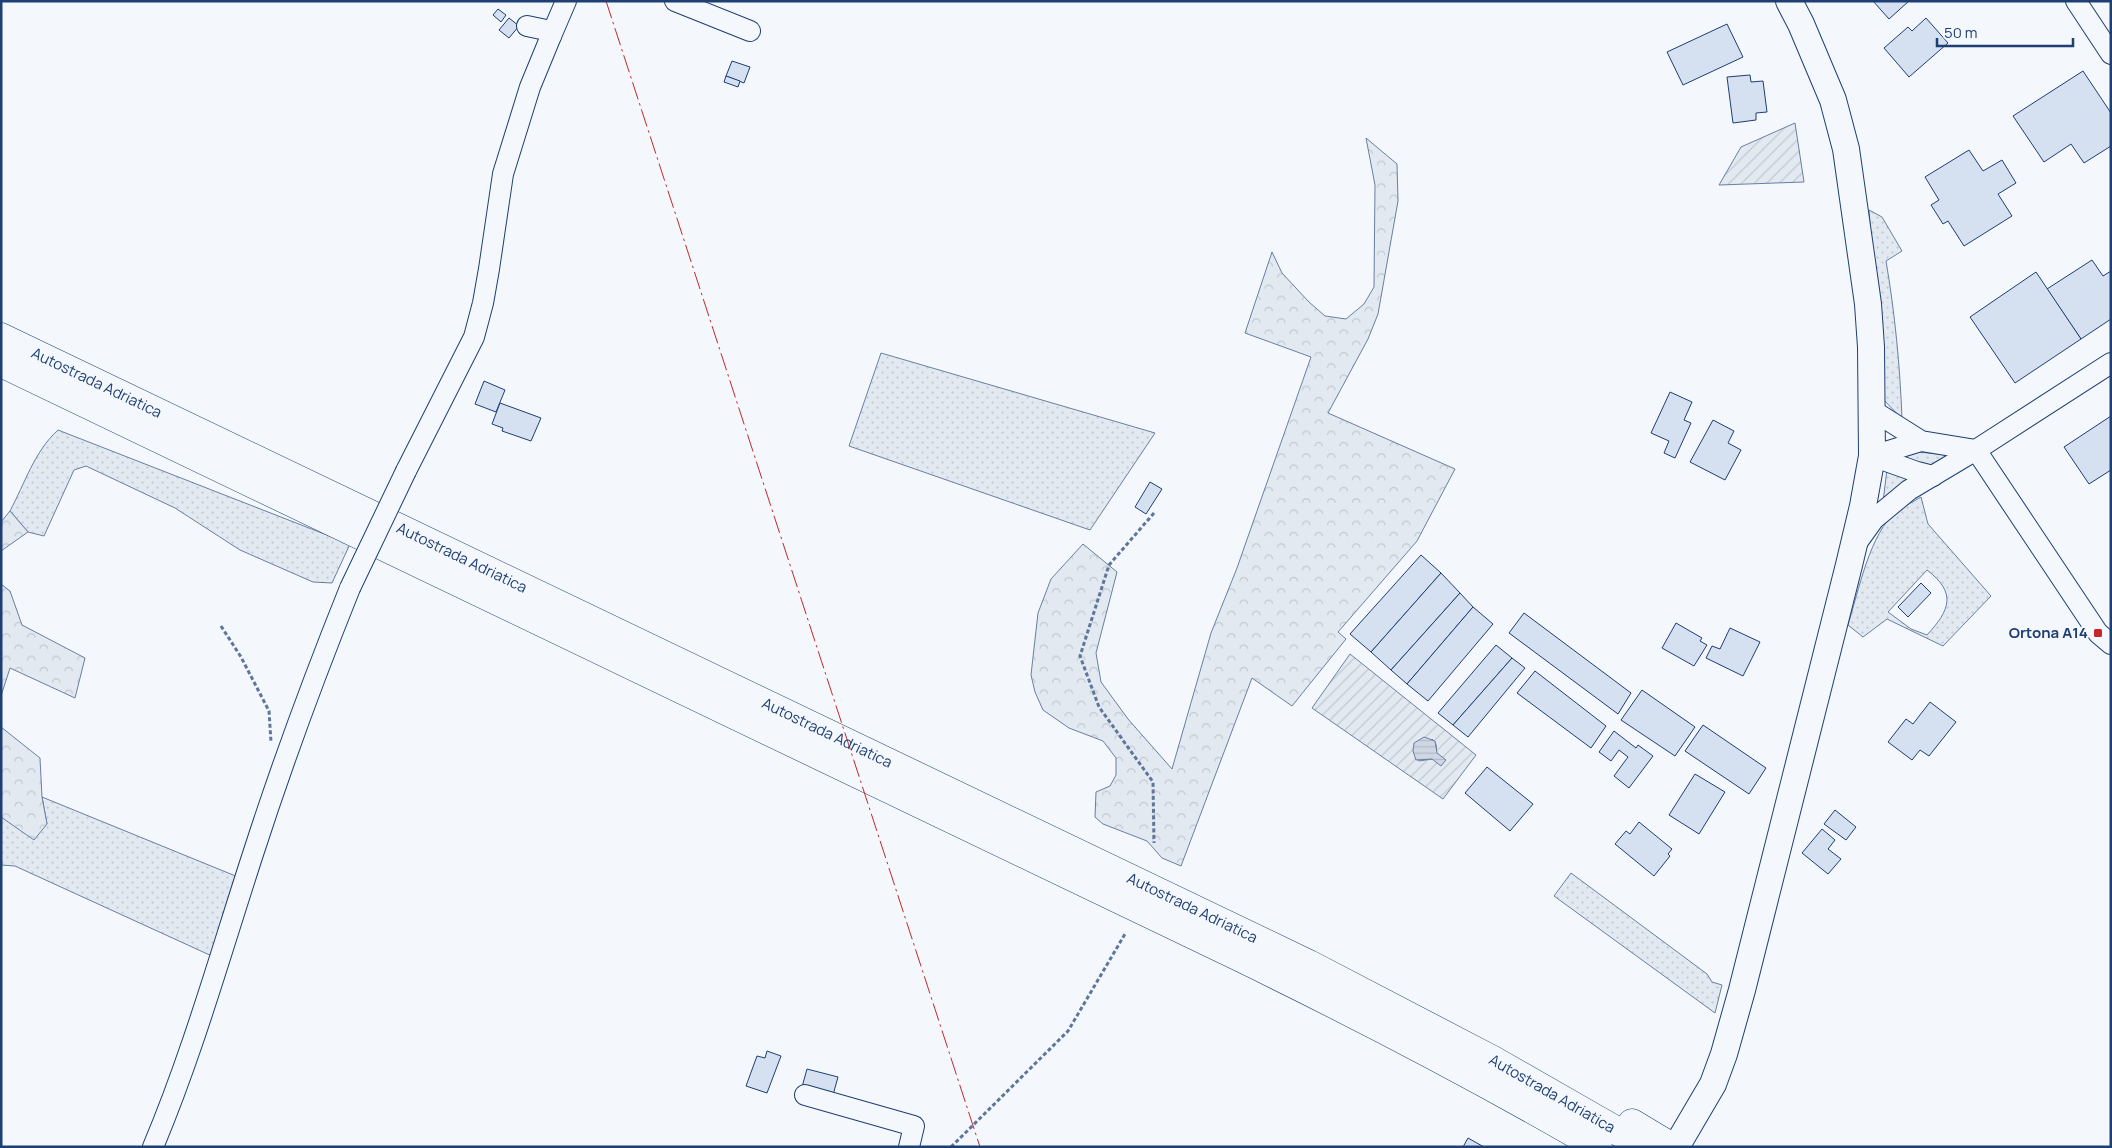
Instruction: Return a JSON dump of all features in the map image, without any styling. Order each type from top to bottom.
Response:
[{"type":"highway","name":"Autostrada Adriatica","points":[[1,337],[254,472],[1354,1014],[1457,1068],[1598,1147]]},
{"type":"highway","name":"Autostrada Adriatica","points":[[1,363],[254,472],[1309,964],[1470,1047],[1645,1147]]},
{"type":"highway","points":[[1558,1096],[1587,1097],[1674,1147]]},
{"type":"main road","points":[[1674,1147],[1713,1084],[1724,1054],[1742,990],[1854,547],[1864,506],[1872,456],[1868,304],[1846,149],[1833,100],[1801,24],[1789,1]]},
{"type":"street","points":[[153,1147],[175,1094],[253,852],[350,588],[406,471],[474,337],[488,278],[503,174],[530,87],[566,1]]},
{"type":"street","points":[[675,1],[750,31]]},
{"type":"street","points":[[2076,1],[2111,54]]},
{"type":"street","points":[[527,26],[546,30],[551,36]]},
{"type":"street","points":[[1854,547],[1874,519],[1909,490],[1976,450],[2111,363]]},
{"type":"street","points":[[1872,410],[1921,441],[1976,450],[2098,633],[2111,644]]},
{"type":"street","points":[[1872,456],[1921,441]]},
{"type":"street","points":[[1872,456],[1933,476]]},
{"type":"street","points":[[805,1095],[914,1126],[909,1147]]},
{"type":"path","points":[[1154,513],[1109,564],[1080,656],[1099,707],[1153,782],[1154,843]]},
{"type":"path","points":[[221,626],[241,657],[269,711],[271,749]]},
{"type":"path","points":[[951,1147],[1068,1031],[1125,934]]},
{"type":"green space","points":[[1795,123],[1804,182],[1719,185],[1741,147]]},
{"type":"green space","points":[[1366,138],[1397,164],[1398,201],[1378,314],[1368,339],[1328,413],[1455,469],[1417,541],[1338,632],[1346,639],[1292,706],[1252,678],[1181,866],[1162,858],[1147,841],[1103,824],[1095,817],[1096,792],[1110,786],[1116,775],[1116,758],[1103,741],[1069,728],[1043,710],[1035,692],[1031,675],[1038,613],[1051,579],[1083,544],[1117,572],[1096,653],[1101,682],[1128,719],[1172,769],[1211,633],[1237,568],[1311,357],[1245,333],[1272,252],[1282,273],[1325,316],[1346,319],[1364,304],[1374,287],[1375,185]]},
{"type":"green space","points":[[1869,210],[1882,217],[1902,251],[1886,261],[1897,340],[1902,419],[1883,399]]},
{"type":"green space","points":[[881,353],[1155,433],[1090,530],[849,446]]},
{"type":"green space","points":[[58,430],[350,544],[332,583],[313,582],[240,550],[175,508],[86,466],[74,470],[44,536],[28,532],[10,511],[36,458]]},
{"type":"green space","points":[[1919,452],[1947,455],[1935,468],[1898,459]]},
{"type":"green space","points":[[1887,469],[1914,482],[1883,502]]},
{"type":"green space","points":[[1921,497],[1928,524],[1991,596],[1943,646],[1887,619],[1863,637],[1848,625],[1872,548],[1879,533],[1897,511]],"holes":[[[1927,570],[1943,586],[1947,602],[1941,618],[1927,635],[1911,629],[1888,612]]]},
{"type":"green space","points":[[10,511],[28,532],[1,551],[1,522]]},
{"type":"green space","points":[[1,584],[10,591],[22,625],[85,658],[75,698],[10,668],[1,696]]},
{"type":"green space","points":[[1350,654],[1476,755],[1443,799],[1312,708]],"holes":[[[1432,739],[1436,744],[1435,754],[1432,759],[1419,761],[1416,757]]]},
{"type":"green space","points":[[1,727],[40,758],[42,797],[47,824],[34,840],[1,817]]},
{"type":"green space","points":[[42,797],[238,877],[214,957],[15,866],[1,865],[1,817],[47,824]]},
{"type":"green space","points":[[1571,873],[1707,974],[1712,982],[1722,985],[1715,1013],[1554,896]]},
{"type":"shaded area","points":[[1424,737],[1435,741],[1437,753],[1446,760],[1441,766],[1432,759],[1416,760],[1413,751],[1414,743]]},
{"type":"building","points":[[1873,1],[1909,1],[1889,19]]},
{"type":"building","points":[[498,9],[506,15],[501,22],[493,15]]},
{"type":"building","points":[[509,18],[519,26],[509,38],[499,30]]},
{"type":"building","points":[[1926,18],[1948,43],[1909,77],[1884,48],[1908,27],[1912,31]]},
{"type":"building","points":[[1727,24],[1743,57],[1683,85],[1667,52]]},
{"type":"building","points":[[732,61],[750,67],[744,83],[726,76]]},
{"type":"building","points":[[2083,71],[2111,113],[2111,146],[2084,163],[2071,144],[2044,162],[2013,116]]},
{"type":"building","points":[[1750,75],[1751,82],[1763,81],[1767,112],[1756,113],[1756,120],[1733,123],[1727,77]]},
{"type":"building","points":[[726,76],[740,81],[738,87],[724,82]]},
{"type":"building","points":[[1969,150],[1983,171],[2002,160],[2016,183],[1998,194],[2012,216],[1964,246],[1948,221],[1943,224],[1931,205],[1939,200],[1925,177]]},
{"type":"building","points":[[2092,260],[2103,276],[2111,271],[2111,319],[2081,339],[2047,289]]},
{"type":"building","points":[[2036,272],[2081,339],[2015,383],[1970,317]]},
{"type":"building","points":[[484,381],[505,390],[496,412],[475,404]]},
{"type":"building","points":[[1670,392],[1692,402],[1684,420],[1691,423],[1675,458],[1664,453],[1669,441],[1651,433]]},
{"type":"building","points":[[500,403],[541,418],[531,441],[502,431],[503,428],[492,424]]},
{"type":"building","points":[[2111,416],[2111,470],[2089,484],[2064,447]]},
{"type":"building","points":[[1713,420],[1734,431],[1728,443],[1741,450],[1725,480],[1690,462]]},
{"type":"building","points":[[1150,482],[1162,489],[1146,514],[1135,507]]},
{"type":"building","points":[[1421,555],[1441,573],[1371,652],[1350,634]]},
{"type":"building","points":[[1441,573],[1460,593],[1391,670],[1371,652]]},
{"type":"building","points":[[1921,583],[1931,593],[1908,617],[1898,607]]},
{"type":"building","points":[[1460,593],[1473,607],[1407,684],[1391,670]]},
{"type":"building","points":[[1473,607],[1493,624],[1428,701],[1407,684]]},
{"type":"building","points":[[1524,613],[1631,693],[1618,714],[1509,633]]},
{"type":"building","points":[[1676,623],[1702,638],[1700,641],[1707,645],[1694,666],[1662,648]]},
{"type":"building","points":[[1730,628],[1760,642],[1743,676],[1706,658],[1712,646],[1720,649]]},
{"type":"building","points":[[1496,645],[1512,658],[1453,725],[1438,713]]},
{"type":"building","points":[[1512,658],[1525,668],[1468,737],[1453,725]]},
{"type":"building","points":[[1535,671],[1606,726],[1591,748],[1517,693]]},
{"type":"building","points":[[1642,690],[1695,727],[1675,756],[1621,720]]},
{"type":"building","points":[[1930,702],[1956,722],[1929,756],[1920,750],[1912,760],[1888,742],[1906,719],[1913,724]]},
{"type":"building","points":[[1703,725],[1766,768],[1749,794],[1685,751]]},
{"type":"building","points":[[1614,731],[1636,748],[1638,745],[1653,756],[1629,788],[1614,776],[1628,757],[1619,750],[1611,761],[1599,752]]},
{"type":"building","points":[[1487,767],[1533,804],[1510,831],[1465,793]]},
{"type":"building","points":[[1695,774],[1725,792],[1699,834],[1669,815]]},
{"type":"building","points":[[1835,810],[1856,827],[1846,840],[1824,824]]},
{"type":"building","points":[[1639,822],[1672,849],[1668,854],[1670,856],[1654,876],[1615,844],[1626,831],[1630,834]]},
{"type":"building","points":[[1822,829],[1835,840],[1828,849],[1841,859],[1828,874],[1802,853]]},
{"type":"building","points":[[767,1051],[781,1056],[767,1093],[746,1086],[757,1056],[765,1058]]},
{"type":"building","points":[[807,1069],[838,1077],[833,1095],[802,1087]]},
{"type":"building","points":[[1468,1138],[1484,1147],[1463,1147]]},
{"type":"power","points":[[606,1],[980,1147]]},
{"type":"place","name":"Ortona A14","points":[[2098,633]]}]
